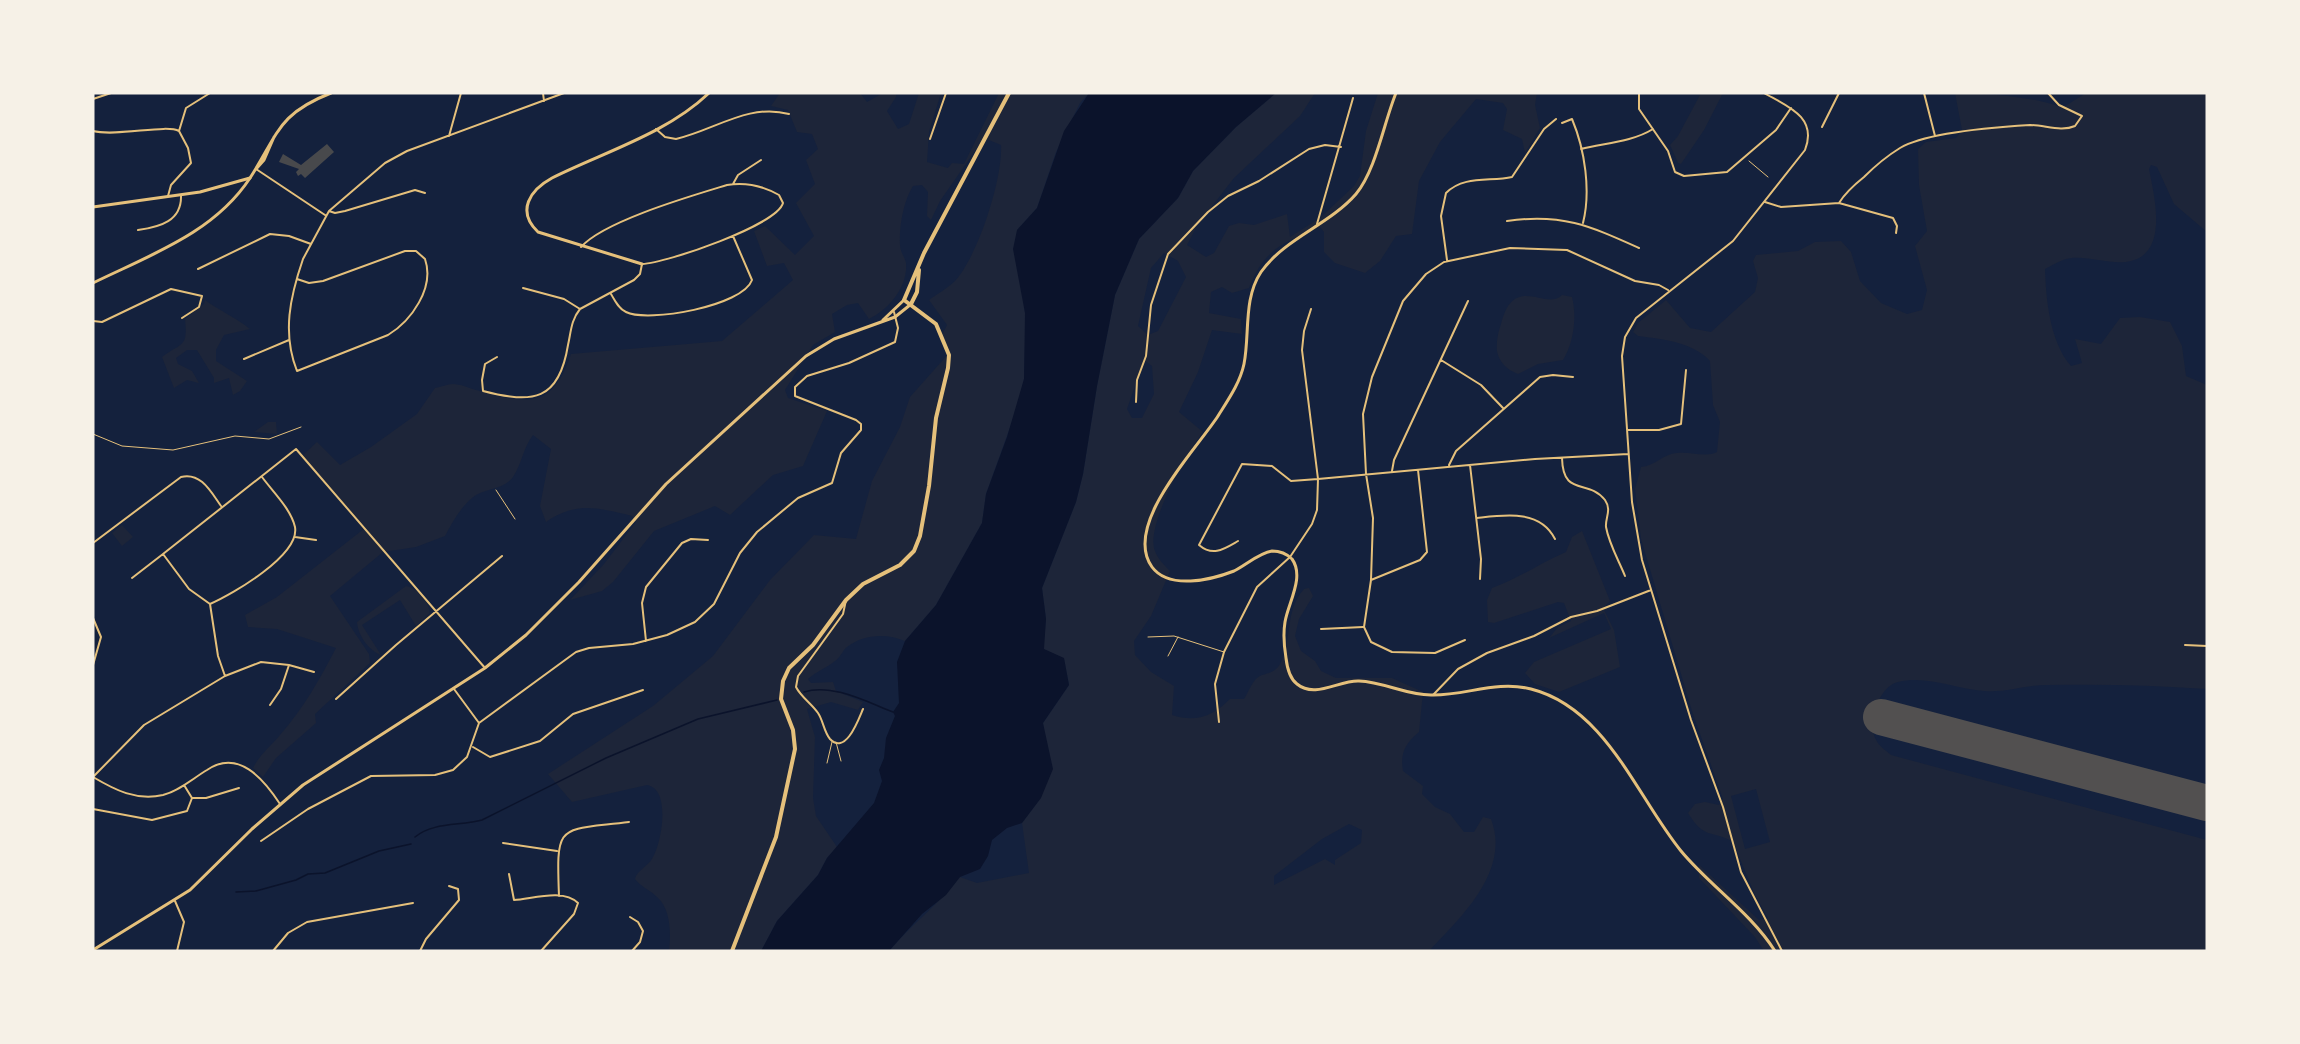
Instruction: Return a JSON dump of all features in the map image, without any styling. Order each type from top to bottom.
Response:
[{"type":"main road","points":[[732,951],[776,837],[795,749],[795,736],[782,699],[783,681],[789,668],[813,645],[846,600],[863,584],[900,565],[909,557],[917,544],[924,518],[936,417],[949,355],[940,330],[904,300],[924,253],[1009,93]]},
{"type":"main road","points":[[911,304],[917,292],[919,269]]},
{"type":"street","points":[[93,99],[111,93]]},
{"type":"street","points":[[168,196],[171,185],[191,163],[190,153],[180,132],[189,105],[210,93]]},
{"type":"street","points":[[93,283],[204,227],[232,203],[256,169],[282,123],[299,108],[331,93]]},
{"type":"street","points":[[543,93],[544,101]]},
{"type":"street","points":[[297,279],[309,283],[323,281],[408,250],[419,253],[426,264],[420,300],[413,314],[401,327],[297,371],[289,340],[288,319],[297,279],[310,244],[325,215],[385,163],[407,151],[564,93]]},
{"type":"street","points":[[581,247],[589,239],[621,223],[733,184],[769,190],[779,195],[783,203],[774,214],[733,235],[662,260],[642,264],[581,247],[548,237],[535,229],[526,213],[531,194],[552,178],[656,129],[693,107],[709,93]]},
{"type":"street","points":[[930,139],[946,93]]},
{"type":"street","points":[[1396,93],[1362,186],[1352,197],[1283,249],[1258,277],[1251,296],[1241,374],[1210,427],[1154,507],[1145,538],[1146,552],[1151,566],[1160,575],[1177,580],[1197,580],[1225,574],[1273,551],[1290,557],[1296,567],[1296,579],[1285,622],[1284,640],[1287,666],[1294,682],[1312,690],[1360,681],[1407,693],[1433,695],[1492,686],[1513,686],[1539,691],[1567,706],[1586,721],[1607,744],[1683,853],[1752,921],[1775,951]]},
{"type":"street","points":[[1639,93],[1638,106],[1668,151],[1675,172],[1680,175],[1718,174],[1734,168],[1776,130],[1791,108]]},
{"type":"street","points":[[1764,93],[1791,108],[1806,123],[1807,145],[1798,161],[1733,241],[1636,318],[1625,337],[1622,356],[1628,454],[1638,540],[1651,590],[1692,720],[1723,807],[1741,872],[1782,951]]},
{"type":"street","points":[[1822,127],[1839,93]]},
{"type":"street","points":[[1924,93],[1935,136]]},
{"type":"street","points":[[1839,203],[1850,189],[1899,148],[1935,136],[2031,125],[2069,128],[2075,126],[2082,116],[2059,105],[2048,93]]},
{"type":"street","points":[[449,136],[461,94]]},
{"type":"street","points":[[1317,224],[1341,147],[1353,98]]},
{"type":"street","points":[[656,129],[665,137],[676,138],[753,112],[773,111],[789,114]]},
{"type":"street","points":[[1447,260],[1441,208],[1446,193],[1455,186],[1473,181],[1512,177],[1519,171],[1544,129],[1556,118]]},
{"type":"street","points":[[1562,123],[1572,119],[1581,149],[1587,203],[1583,223]]},
{"type":"street","points":[[93,131],[118,134],[167,128],[180,132]]},
{"type":"street","points":[[1581,149],[1614,141],[1635,139],[1653,129]]},
{"type":"street","points":[[1136,402],[1137,380],[1146,356],[1151,305],[1168,254],[1208,212],[1228,196],[1259,181],[1309,149],[1325,145],[1341,147]]},
{"type":"street","points":[[733,184],[738,175],[761,160]]},
{"type":"street","points":[[256,169],[325,215]]},
{"type":"street","points":[[93,207],[211,190],[250,178]]},
{"type":"street","points":[[329,211],[341,212],[415,190],[425,193]]},
{"type":"street","points":[[138,230],[159,227],[174,218],[180,207],[180,195]]},
{"type":"street","points":[[1765,201],[1781,207],[1839,203],[1891,217],[1896,223],[1896,233]]},
{"type":"street","points":[[1507,221],[1541,219],[1583,223],[1639,248]]},
{"type":"street","points":[[198,269],[270,234],[281,233],[310,244]]},
{"type":"street","points":[[611,294],[622,309],[637,314],[698,310],[721,303],[744,290],[752,280],[733,235]]},
{"type":"street","points":[[1465,640],[1435,653],[1392,652],[1371,642],[1364,627],[1371,580],[1373,518],[1362,435],[1363,409],[1386,337],[1396,314],[1410,290],[1426,274],[1447,260],[1510,248],[1567,250],[1635,281],[1659,285],[1668,291]]},
{"type":"street","points":[[497,357],[485,364],[482,380],[483,391],[519,399],[545,393],[553,386],[562,372],[572,325],[580,309],[637,278],[642,264]]},
{"type":"street","points":[[523,288],[564,299],[580,309]]},
{"type":"street","points":[[93,321],[102,322],[171,289],[202,296],[196,309],[182,318]]},
{"type":"street","points":[[881,321],[894,312],[904,300]]},
{"type":"street","points":[[1392,471],[1394,460],[1468,301]]},
{"type":"street","points":[[93,950],[175,901],[200,882],[280,804],[303,785],[484,668],[550,612],[666,484],[797,363],[824,344],[895,317],[911,304]]},
{"type":"street","points":[[1219,722],[1215,680],[1224,652],[1257,587],[1290,557],[1315,519],[1318,479],[1302,350],[1304,331],[1311,309]]},
{"type":"street","points":[[261,842],[308,808],[364,779],[377,774],[435,775],[447,772],[464,762],[473,747],[479,723],[576,652],[646,641],[675,632],[701,617],[720,595],[740,554],[758,532],[798,498],[831,483],[842,453],[859,433],[861,424],[856,420],[797,397],[794,390],[807,376],[849,363],[893,344],[898,333],[894,312]]},
{"type":"street","points":[[244,359],[289,340]]},
{"type":"street","points":[[1441,360],[1491,393],[1503,408]]},
{"type":"street","points":[[1627,430],[1659,430],[1681,424],[1686,370]]},
{"type":"street","points":[[1449,466],[1456,451],[1540,377],[1553,375],[1574,377]]},
{"type":"street","points":[[132,578],[296,449],[484,668]]},
{"type":"street","points":[[1238,541],[1217,552],[1210,552],[1198,545],[1242,464],[1272,466],[1291,481],[1449,466],[1628,454]]},
{"type":"street","points":[[1562,457],[1563,474],[1567,480],[1596,494],[1606,502],[1609,514],[1607,531],[1625,576]]},
{"type":"street","points":[[1470,465],[1482,566],[1480,579]]},
{"type":"street","points":[[1371,580],[1420,560],[1427,552],[1418,470]]},
{"type":"street","points":[[93,543],[181,477],[189,475],[202,481],[222,507]]},
{"type":"street","points":[[210,604],[233,593],[282,555],[295,537],[291,518],[261,476]]},
{"type":"street","points":[[1476,518],[1511,514],[1529,518],[1548,528],[1555,539]]},
{"type":"street","points":[[295,537],[316,540]]},
{"type":"street","points":[[646,641],[642,603],[646,587],[682,543],[691,539],[708,540]]},
{"type":"street","points":[[163,554],[189,589],[210,604],[218,657],[225,676]]},
{"type":"street","points":[[336,699],[502,556]]},
{"type":"street","points":[[1433,695],[1458,669],[1479,657],[1529,638],[1571,617],[1597,611],[1651,590]]},
{"type":"street","points":[[846,600],[843,614],[801,672],[796,683],[797,690],[819,714],[834,741],[845,741],[850,736],[863,709]]},
{"type":"street","points":[[93,618],[101,637],[93,664]]},
{"type":"street","points":[[1321,629],[1364,627]]},
{"type":"street","points":[[2186,645],[2207,646]]},
{"type":"street","points":[[280,804],[252,771],[239,763],[214,766],[165,794],[141,797],[117,790],[93,777],[144,725],[225,676],[261,662],[289,665],[314,672]]},
{"type":"street","points":[[270,705],[281,689],[289,665]]},
{"type":"street","points":[[453,688],[479,723]]},
{"type":"street","points":[[473,747],[490,757],[503,754],[540,741],[573,714],[643,690]]},
{"type":"street","points":[[184,785],[192,798]]},
{"type":"street","points":[[192,798],[206,798],[239,788]]},
{"type":"street","points":[[93,809],[152,820],[187,811],[192,798]]},
{"type":"street","points":[[559,896],[557,851],[560,839],[571,831],[629,822]]},
{"type":"street","points":[[503,843],[557,851]]},
{"type":"street","points":[[509,874],[514,900],[559,896],[575,900],[578,908],[542,951]]},
{"type":"street","points":[[420,951],[426,939],[459,900],[458,889],[449,886]]},
{"type":"street","points":[[175,901],[184,922],[177,951]]},
{"type":"street","points":[[273,951],[288,933],[307,922],[413,903]]},
{"type":"street","points":[[630,917],[641,927],[640,942],[632,951]]},
{"type":"lane","points":[[93,434],[122,446],[165,450],[182,449],[235,436],[270,439],[301,427]]},
{"type":"lane","points":[[496,490],[514,519]]},
{"type":"lane","points":[[1168,656],[1178,636]]},
{"type":"lane","points":[[1148,637],[1178,636],[1224,652]]},
{"type":"lane","points":[[834,741],[841,761]]},
{"type":"lane","points":[[828,763],[834,741]]},
{"type":"path","points":[[1745,158],[1768,177]]},
{"type":"shaded area","points":[[780,93],[860,93],[867,102],[883,93],[896,93],[887,111],[898,129],[909,124],[919,93],[941,93],[929,132],[927,162],[948,168],[952,163],[964,164],[999,93],[1089,93],[1080,103],[1056,152],[1037,208],[1017,230],[1025,313],[1024,379],[1017,408],[986,494],[982,523],[936,605],[905,641],[883,636],[860,639],[847,647],[828,666],[808,679],[811,683],[833,682],[836,691],[863,702],[858,710],[831,702],[807,709],[815,737],[813,798],[816,816],[837,847],[827,858],[818,875],[777,921],[761,951],[669,951],[670,930],[665,908],[657,897],[635,879],[651,860],[659,840],[662,805],[655,789],[647,785],[572,802],[548,774],[653,706],[713,656],[770,580],[814,535],[856,539],[872,481],[900,427],[910,397],[950,352],[942,335],[947,325],[929,300],[955,281],[972,254],[993,196],[1001,159],[1001,145],[984,138],[940,201],[931,220],[927,216],[928,192],[922,185],[913,186],[902,215],[900,248],[906,263],[906,272],[896,296],[884,309],[869,319],[858,303],[847,305],[832,314],[835,332],[813,345],[785,390],[788,398],[827,411],[803,466],[773,475],[730,515],[715,506],[654,531],[613,582],[602,591],[570,600],[604,564],[636,522],[632,516],[588,508],[568,511],[546,522],[540,506],[551,449],[533,435],[513,477],[504,484],[472,498],[460,511],[445,536],[416,547],[383,552],[330,596],[369,654],[370,663],[315,714],[316,723],[276,758],[263,777],[253,768],[304,704],[336,648],[277,629],[248,627],[245,615],[277,597],[365,528],[302,456],[317,442],[340,465],[371,447],[417,414],[435,388],[456,384],[509,398],[535,399],[546,394],[555,386],[571,354],[722,341],[793,280],[784,263],[767,266],[754,231],[765,226],[795,255],[814,236],[796,203],[815,184],[806,160],[818,149],[812,134],[797,132],[788,110],[771,106]]},
{"type":"shaded area","points":[[1089,93],[1276,93],[1236,127],[1193,171],[1178,198],[1139,239],[1115,295],[1083,474],[1076,502],[1042,588],[1046,619],[1044,649],[1064,658],[1069,685],[1043,723],[1053,769],[1041,798],[1022,823],[1007,828],[992,840],[988,856],[980,869],[960,877],[946,895],[922,914],[889,951],[761,951],[777,921],[818,875],[827,858],[874,803],[882,781],[879,770],[884,758],[886,738],[895,716],[893,712],[899,703],[897,662],[905,641],[936,605],[982,523],[986,494],[1007,437],[1024,379],[1025,313],[1013,249],[1017,230],[1037,208],[1064,131]]},
{"type":"shaded area","points":[[1276,93],[1315,93],[1300,116],[1234,178],[1198,224],[1187,245],[1206,257],[1214,253],[1229,226],[1239,223],[1254,225],[1287,214],[1290,237],[1320,218],[1354,186],[1360,176],[1366,131],[1378,93],[1537,93],[1535,105],[1540,128],[1525,153],[1522,139],[1503,130],[1507,109],[1503,103],[1476,99],[1440,142],[1419,181],[1412,234],[1396,236],[1380,261],[1365,273],[1335,263],[1324,252],[1324,232],[1320,227],[1296,237],[1277,249],[1261,264],[1249,288],[1232,293],[1222,287],[1211,292],[1209,313],[1241,319],[1242,334],[1212,330],[1198,372],[1179,412],[1203,432],[1170,488],[1157,521],[1154,548],[1158,558],[1170,571],[1151,616],[1134,641],[1135,655],[1151,672],[1174,686],[1172,715],[1196,718],[1211,714],[1230,699],[1244,699],[1257,678],[1278,668],[1284,655],[1294,607],[1304,589],[1309,588],[1313,596],[1299,619],[1295,636],[1301,651],[1315,661],[1321,671],[1336,678],[1392,678],[1423,692],[1419,732],[1405,749],[1402,759],[1403,771],[1423,786],[1422,794],[1435,807],[1450,814],[1464,832],[1474,832],[1483,817],[1491,819],[1495,838],[1494,857],[1489,875],[1468,908],[1429,951],[889,951],[960,877],[977,883],[1029,873],[1022,823],[1041,797],[1046,744],[1043,723],[1069,685],[1064,659],[1043,649],[1046,619],[1042,588],[1076,502],[1083,474],[1115,295],[1139,239],[1178,198],[1193,171],[1236,127]],"holes":[[[1164,253],[1178,261],[1186,277],[1158,331],[1148,335],[1138,326],[1151,268]],[[1144,360],[1152,366],[1154,394],[1142,418],[1132,418],[1127,409]],[[1349,824],[1362,830],[1361,843],[1335,860],[1335,865],[1325,859],[1274,885],[1274,876],[1322,839]]]},
{"type":"shaded area","points":[[1701,93],[1723,93],[1704,130],[1681,164],[1678,163],[1670,145],[1678,136]]},
{"type":"shaded area","points":[[1955,93],[2025,98],[2062,108],[2086,93],[2207,93],[2207,232],[2174,204],[2157,167],[2151,165],[2149,169],[2156,207],[2155,235],[2151,246],[2143,256],[2123,262],[2074,258],[2063,260],[2045,269],[2050,320],[2058,345],[2071,366],[2082,363],[2075,339],[2101,344],[2120,318],[2140,317],[2170,322],[2182,346],[2186,376],[2207,385],[2207,689],[2039,685],[1992,691],[1909,680],[1892,685],[1881,696],[1874,712],[1874,735],[1879,744],[1891,755],[2207,840],[2207,951],[1764,951],[1755,937],[1699,878],[1699,865],[1759,920],[1768,918],[1755,895],[1733,842],[1699,828],[1688,813],[1695,804],[1705,802],[1719,805],[1723,799],[1692,711],[1641,539],[1635,489],[1641,467],[1651,465],[1672,454],[1713,454],[1717,452],[1720,422],[1713,405],[1710,361],[1686,346],[1667,340],[1638,336],[1633,332],[1638,323],[1666,300],[1690,328],[1711,332],[1755,292],[1758,278],[1753,261],[1756,255],[1798,251],[1815,242],[1841,241],[1851,252],[1860,281],[1881,303],[1907,314],[1922,310],[1927,290],[1915,246],[1927,231],[1919,185],[1918,149],[1926,142],[1956,138],[1962,130]],"holes":[[[1756,789],[1770,842],[1745,849],[1731,796]]]},
{"type":"shaded area","points":[[1562,295],[1572,297],[1574,312],[1572,338],[1563,360],[1538,364],[1518,374],[1507,368],[1498,355],[1497,341],[1507,309],[1514,300],[1522,296],[1555,299]]},
{"type":"shaded area","points":[[205,300],[250,329],[224,335],[216,350],[216,361],[247,381],[240,391],[233,395],[229,378],[214,383],[214,378],[197,350],[187,350],[176,358],[178,364],[192,371],[199,383],[187,380],[174,388],[162,357],[182,343],[185,335],[185,319],[204,304]]},
{"type":"shaded area","points":[[268,422],[276,422],[277,434],[254,432]]},
{"type":"shaded area","points":[[122,525],[133,537],[122,546],[112,533]]},
{"type":"shaded area","points":[[1582,531],[1610,601],[1603,608],[1614,630],[1620,667],[1559,692],[1535,684],[1525,673],[1534,662],[1611,629],[1604,613],[1549,638],[1558,627],[1571,621],[1564,603],[1558,602],[1494,623],[1488,622],[1487,600],[1492,588],[1566,552],[1572,537]]},
{"type":"shaded area","points":[[406,586],[422,596],[430,613],[416,626],[400,600],[362,625],[381,655],[364,642],[357,622]]},
{"type":"building","points":[[327,144],[334,152],[305,178],[301,174],[298,176],[296,172],[299,169],[279,162],[283,154],[301,165]]},
{"type":"waterway","points":[[804,692],[815,690],[838,692],[893,712]]},
{"type":"waterway","points":[[415,837],[430,829],[482,820],[606,758],[698,719],[777,700]]},
{"type":"waterway","points":[[236,892],[256,891],[296,880],[308,874],[325,873],[379,851],[411,844]]},
{"type":"taxiway","points":[[1908,725],[1892,730],[1887,727],[1885,721],[1893,715],[1924,723],[1933,731]]},
{"type":"runway","points":[[1881,717],[2207,803]]}]
